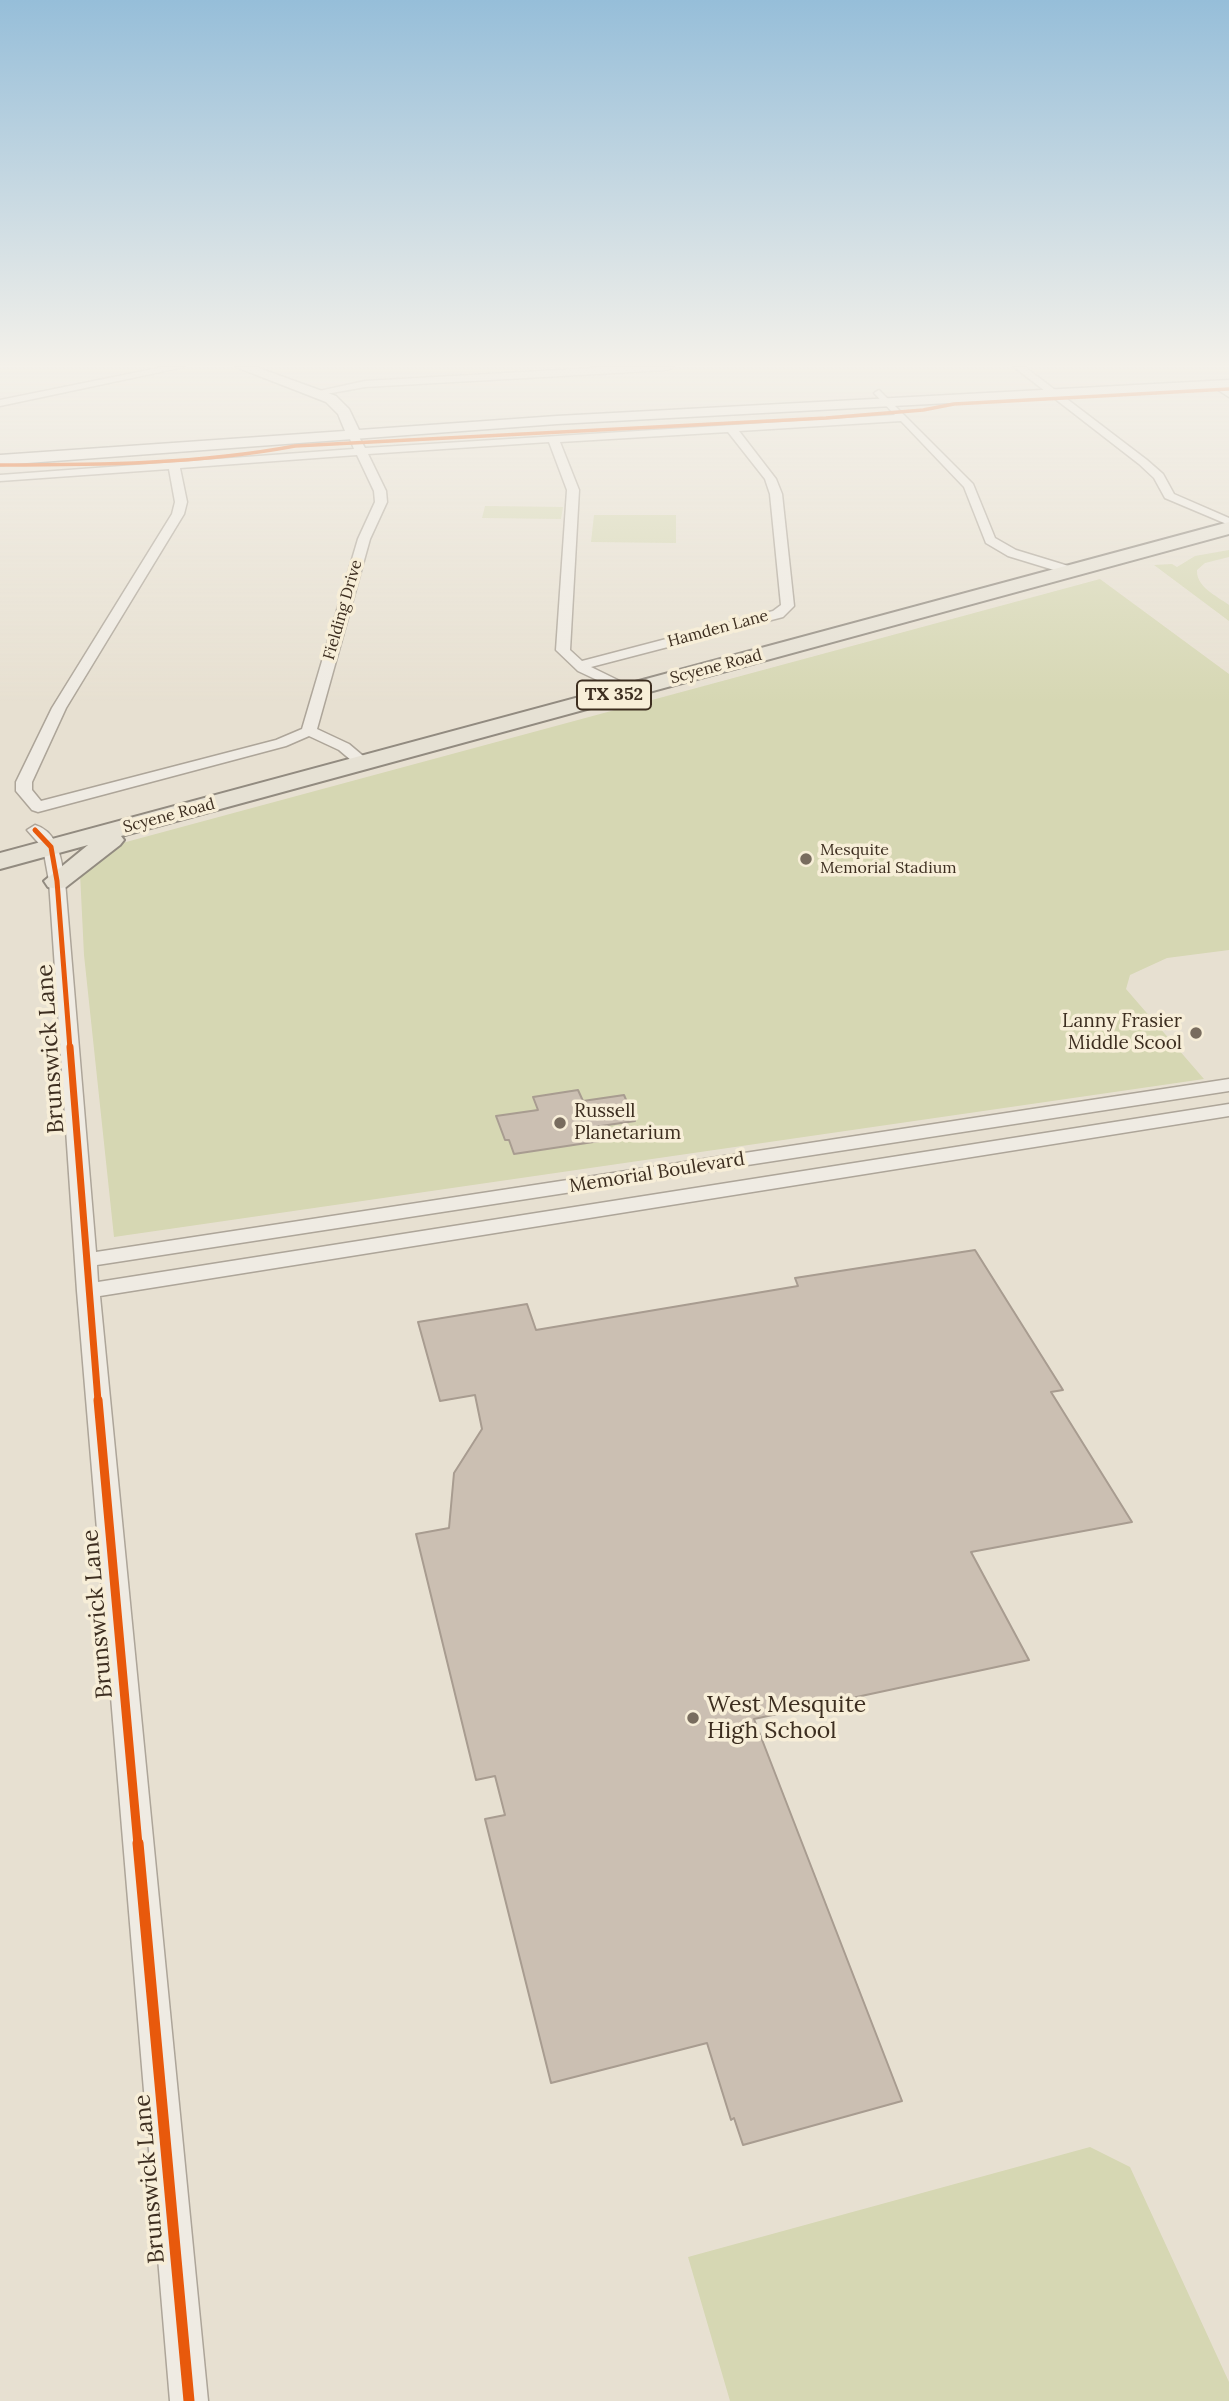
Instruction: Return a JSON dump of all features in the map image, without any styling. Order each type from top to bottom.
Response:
[{"type":"main road","name":"Scyene Road","points":[[0,839],[1038,563],[1225,519]]},
{"type":"main road","name":"Scyene Road","points":[[0,861],[1071,571],[1225,519]]},
{"type":"main road","points":[[57,881],[104,844],[142,824]]},
{"type":"street","points":[[177,479],[181,502],[178,514],[59,708],[24,782],[24,791],[38,807],[281,743],[309,730],[344,747],[363,763]]},
{"type":"street","name":"Fielding Drive","points":[[309,730],[364,540],[381,502],[380,491],[374,479]]},
{"type":"street","points":[[569,479],[573,490],[564,650],[566,656],[581,666],[629,691]]},
{"type":"street","name":"Hamden Lane","points":[[581,666],[778,614],[789,606],[776,494],[770,479]]},
{"type":"street","points":[[962,479],[969,486],[990,540],[1012,553],[1038,563],[1071,571]]},
{"type":"street","points":[[1161,479],[1169,496],[1225,519]]},
{"type":"street","points":[[35,830],[51,847]]},
{"type":"street","name":"Brunswick Lane","points":[[51,847],[57,881],[88,1291],[189,2401]]},
{"type":"street","name":"Memorial Boulevard","points":[[86,1260],[1229,1085]]},
{"type":"street","name":"Memorial Boulevard","points":[[88,1291],[1229,1110]]},
{"type":"green space","points":[[485,506],[563,507],[561,519],[482,518]]},
{"type":"green space","points":[[594,515],[676,515],[676,543],[591,542]]},
{"type":"green space","points":[[1229,550],[1229,557],[1205,563],[1197,570],[1204,586],[1229,605],[1229,621],[1154,565],[1172,564],[1177,567],[1195,556]]},
{"type":"green space","name":"Mesquite Memorial Stadium","points":[[1100,579],[1229,674],[1229,950],[1167,958],[1130,975],[1126,989],[1204,1079],[114,1237],[84,955],[80,873],[115,845]]},
{"type":"green space","points":[[1090,2147],[1130,2167],[1229,2382],[1229,2401],[730,2401],[688,2257]]},
{"type":"building","name":"Russell Planetarium","points":[[578,1090],[583,1101],[624,1095],[635,1121],[594,1127],[600,1141],[514,1154],[509,1140],[505,1140],[496,1116],[538,1110],[533,1097]]},
{"type":"building","name":"West Mesquite High School","points":[[975,1250],[1063,1390],[1051,1392],[1132,1522],[971,1552],[1029,1660],[754,1719],[902,2101],[743,2145],[734,2118],[731,2120],[707,2043],[551,2083],[485,1819],[505,1815],[495,1776],[476,1780],[416,1534],[449,1528],[454,1473],[482,1429],[475,1395],[440,1401],[418,1322],[527,1304],[536,1330],[798,1286],[795,1278]]},
{"type":"cycle path","points":[[35,830],[51,847],[57,881],[88,1291],[189,2401]]},
{"type":"place","name":"Mesquite Memorial Stadium","points":[[806,859]]},
{"type":"place","name":"Lanny Frasier Middle Scool","points":[[1196,1033]]},
{"type":"place","name":"Russell Planetarium","points":[[560,1123]]},
{"type":"place","name":"West Mesquite High School","points":[[693,1718]]}]
